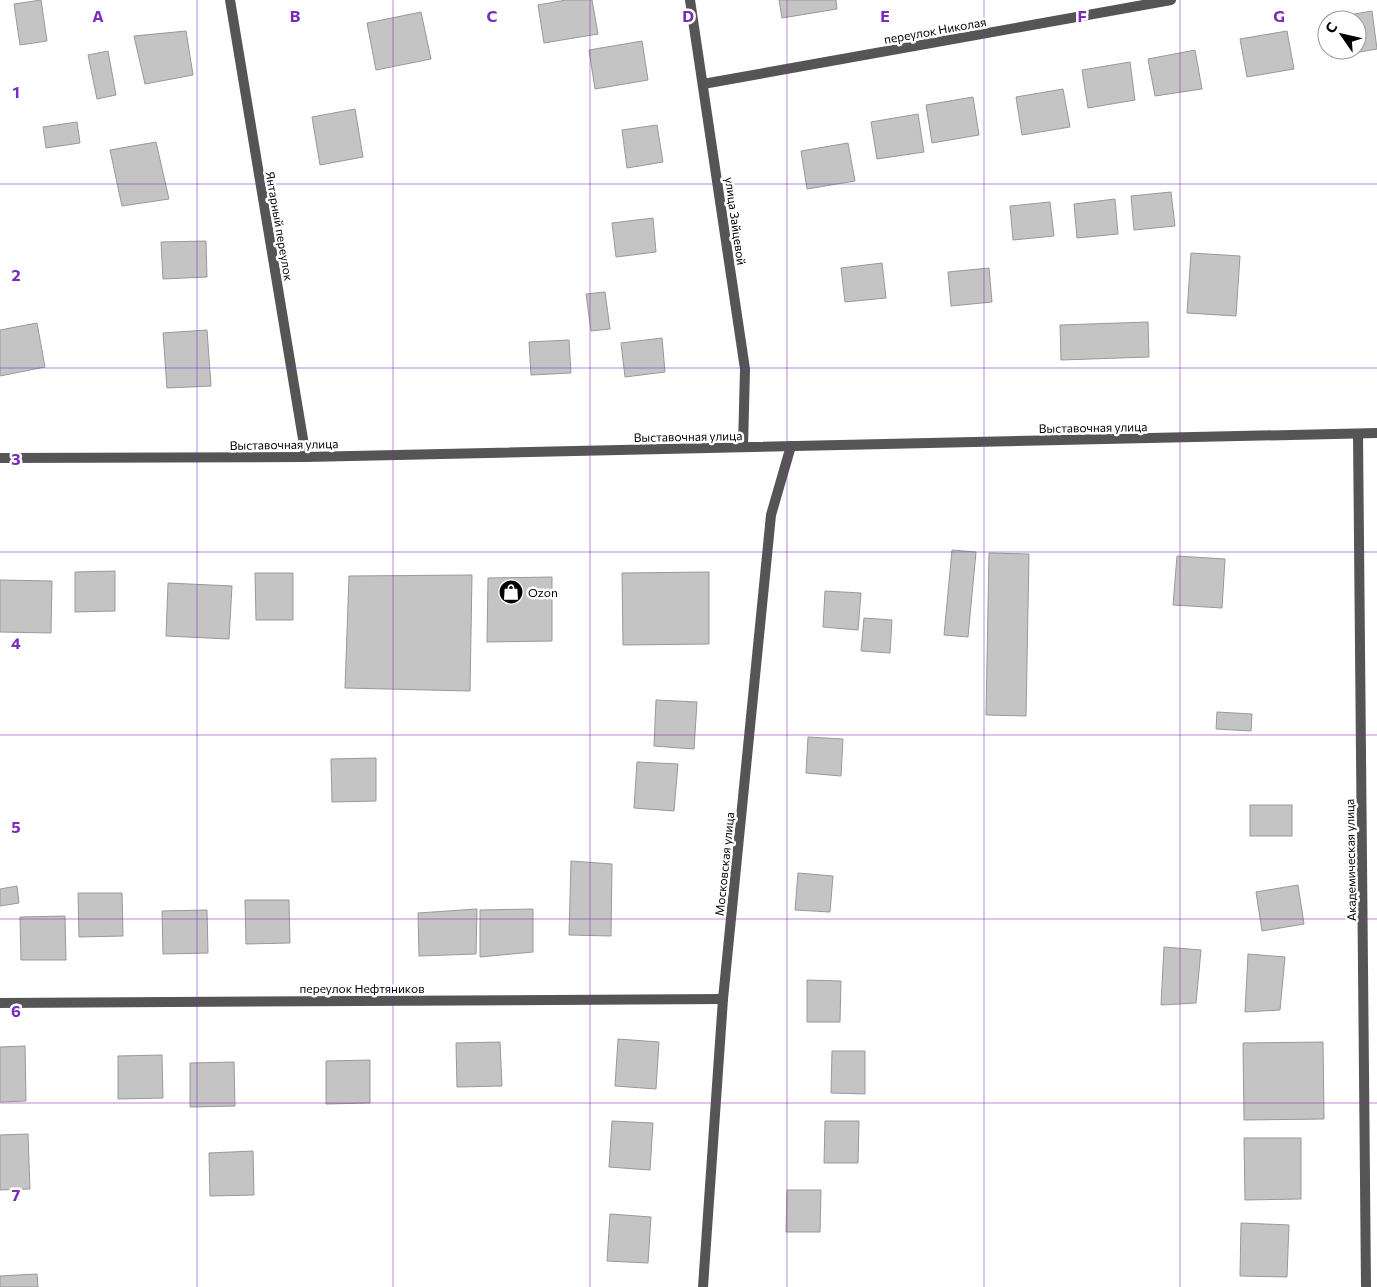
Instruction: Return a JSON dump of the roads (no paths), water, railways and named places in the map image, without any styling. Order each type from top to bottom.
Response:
[{"type":"street","name":"Янтарный переулок","points":[[230,0],[306,457]]},
{"type":"street","name":"улица Зайцевой","points":[[690,0],[745,369],[743,447]]},
{"type":"street","name":"переулок Николая","points":[[703,84],[1171,0]]},
{"type":"street","name":"Выставочная улица","points":[[0,458],[306,457],[1377,433]]},
{"type":"street","name":"Академическая улица","points":[[1358,434],[1366,1287]]},
{"type":"street","name":"Московская улица","points":[[703,1287],[723,999],[771,515],[791,446]]},
{"type":"street","name":"переулок Нефтяников","points":[[0,1003],[723,999]]},
{"type":"place","name":"Ozon","points":[[511,592]]}]
